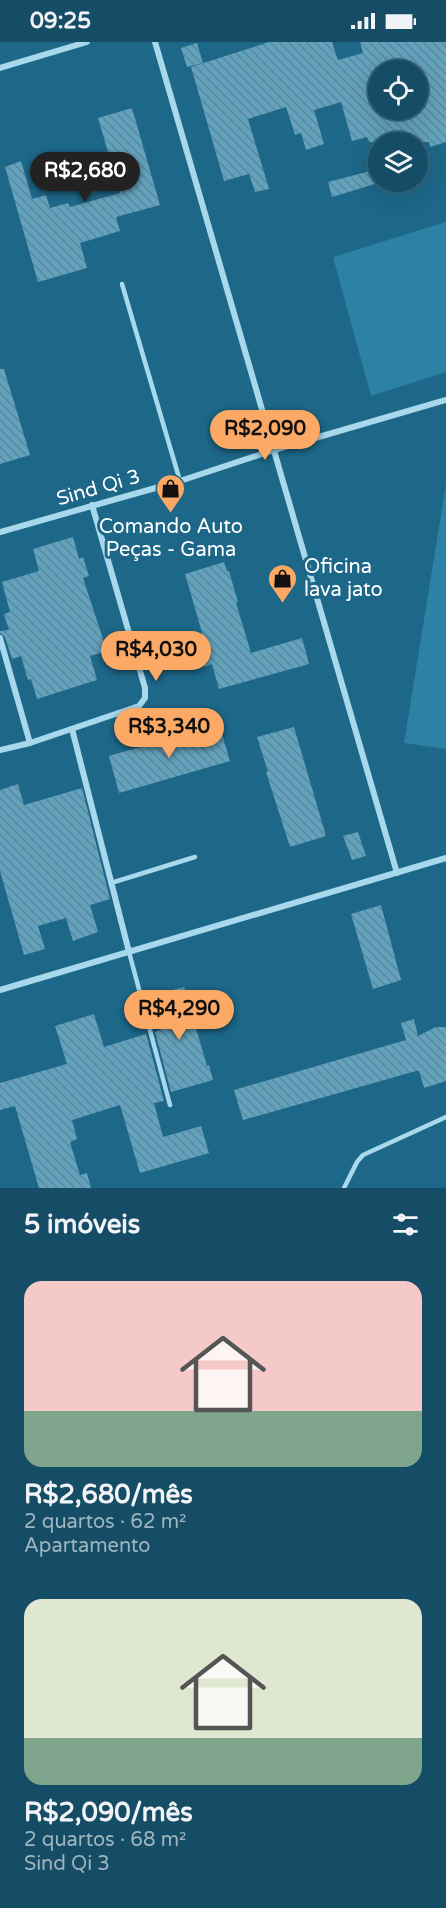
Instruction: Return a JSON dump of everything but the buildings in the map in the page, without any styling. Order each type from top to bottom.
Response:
[{"type":"street","points":[[0,68],[87,42]]},
{"type":"street","points":[[155,42],[397,873]]},
{"type":"street","name":"Sind Qi 3","points":[[0,532],[180,481],[274,450],[446,400]]},
{"type":"street","points":[[0,750],[30,743],[139,706],[145,698],[145,688],[92,505]]},
{"type":"street","points":[[0,638],[30,743]]},
{"type":"street","points":[[72,729],[129,952]]},
{"type":"street","points":[[0,990],[446,858]]},
{"type":"lane","points":[[122,284],[180,481]]},
{"type":"lane","points":[[111,883],[195,857]]},
{"type":"lane","points":[[129,952],[170,1105]]},
{"type":"lane","points":[[344,1188],[363,1155],[446,1117]]},
{"type":"shaded area","points":[[446,222],[446,372],[371,396],[333,257]]},
{"type":"shaded area","points":[[446,484],[446,749],[404,743]]},
{"type":"place","name":"Comando Auto Peças - Gama","points":[[171,514]]},
{"type":"place","name":"Oficina lava jato","points":[[283,604]]}]
